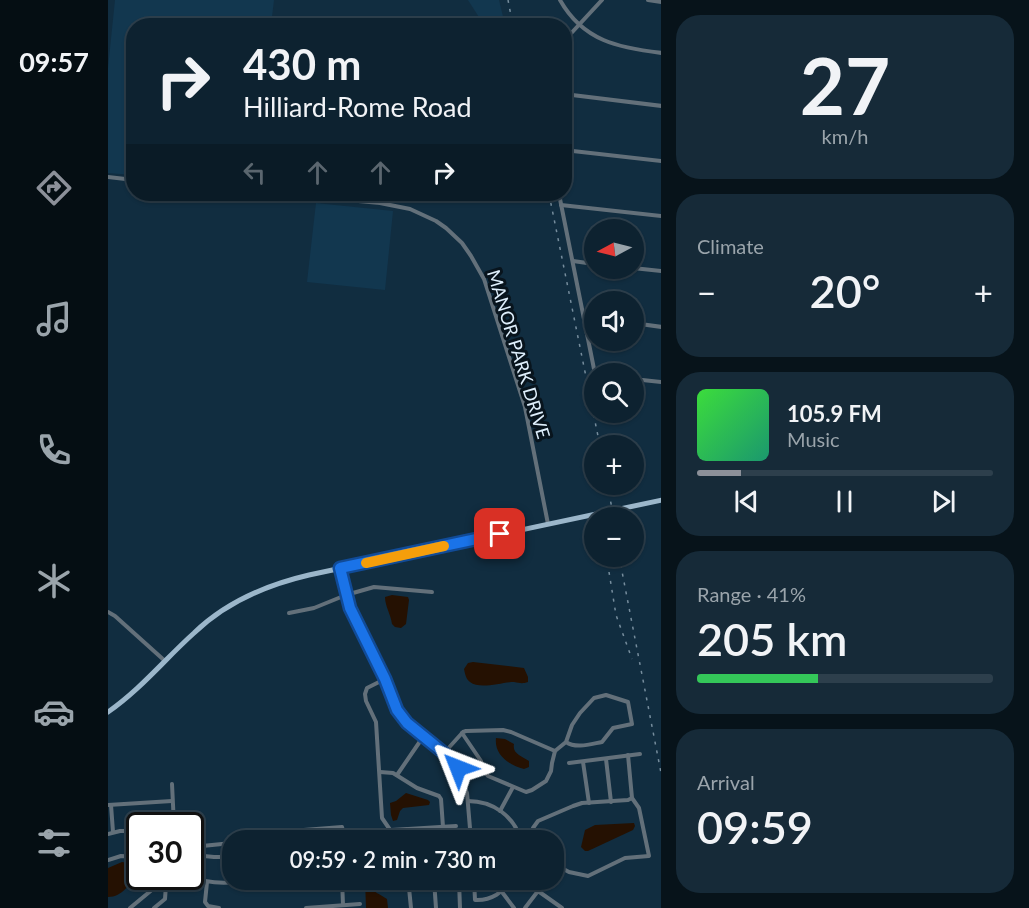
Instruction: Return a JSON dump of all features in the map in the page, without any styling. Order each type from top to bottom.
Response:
[{"type":"main road","points":[[108,712],[134,692],[197,630],[217,614],[262,589],[281,582],[340,568],[661,500]]},
{"type":"street","points":[[560,0],[580,24],[595,36],[629,49],[661,53]]},
{"type":"street","points":[[572,32],[602,0]]},
{"type":"street","points":[[572,95],[661,106]]},
{"type":"street","points":[[572,151],[661,160]]},
{"type":"street","points":[[108,177],[126,179]]},
{"type":"street","name":"MANOR PARK DRIVE","points":[[358,201],[410,208],[446,228],[462,243],[471,256],[484,279],[525,407],[548,524]]},
{"type":"street","points":[[560,201],[584,319]]},
{"type":"street","points":[[561,205],[661,216]]},
{"type":"street","points":[[573,261],[584,263]]},
{"type":"street","points":[[644,270],[661,272]]},
{"type":"street","points":[[644,325],[661,327]]},
{"type":"street","points":[[644,380],[661,382]]},
{"type":"street","points":[[340,568],[350,608],[385,679],[397,710],[407,723],[444,753],[458,768],[467,793],[470,830]]},
{"type":"street","points":[[289,613],[314,608],[374,587],[432,592]]},
{"type":"street","points":[[108,612],[166,661]]},
{"type":"street","points":[[385,679],[367,688],[364,694],[376,722],[382,818],[390,830],[456,826]]},
{"type":"street","points":[[462,733],[488,776],[526,792],[546,781],[551,771],[555,751],[566,742],[572,725],[594,698],[606,695],[628,702],[632,724],[613,728],[602,742],[575,746],[566,742]]},
{"type":"street","points":[[444,753],[466,731],[511,732],[555,751]]},
{"type":"street","points":[[397,775],[423,737]]},
{"type":"street","points":[[569,763],[640,754]]},
{"type":"street","points":[[564,869],[588,876],[625,858],[649,856],[639,808],[632,798],[628,755]]},
{"type":"street","points":[[606,759],[611,802]]},
{"type":"street","points":[[583,762],[589,803]]},
{"type":"street","points":[[380,772],[386,771],[397,775],[417,788],[439,796],[443,827]]},
{"type":"street","points":[[172,784],[173,812]]},
{"type":"street","points":[[500,811],[513,787]]},
{"type":"street","points":[[533,830],[538,821],[582,803],[611,802],[632,798]]},
{"type":"street","points":[[126,832],[111,833],[109,805],[172,801]]},
{"type":"street","points":[[468,801],[490,804],[514,824],[517,830]]},
{"type":"street","points":[[304,830],[342,827],[343,830]]},
{"type":"street","points":[[204,846],[222,844]]},
{"type":"street","points":[[108,860],[126,856]]},
{"type":"street","points":[[204,856],[222,857]]},
{"type":"street","points":[[204,881],[222,882]]},
{"type":"street","points":[[207,882],[205,902],[208,906],[219,908]]},
{"type":"street","points":[[129,908],[152,890]]},
{"type":"street","points":[[154,908],[165,899],[166,890]]},
{"type":"street","points":[[342,890],[343,905]]},
{"type":"street","points":[[409,890],[411,908]]},
{"type":"street","points":[[435,890],[436,908]]},
{"type":"street","points":[[459,890],[459,908]]},
{"type":"street","points":[[475,890],[476,900],[482,901],[502,892],[514,908]]},
{"type":"street","points":[[525,908],[538,891],[562,908]]},
{"type":"street","points":[[306,908],[360,904]]},
{"type":"shaded area","points":[[115,0],[274,0],[272,18],[126,18],[126,174],[108,173],[108,68]]},
{"type":"shaded area","points":[[468,0],[499,0],[503,18],[480,18]]},
{"type":"shaded area","points":[[316,203],[393,211],[385,290],[307,282]]},
{"type":"shaded area","points":[[392,595],[408,597],[409,600],[406,624],[401,628],[392,624],[386,604],[385,597]]},
{"type":"shaded area","points":[[468,663],[524,668],[528,682],[485,686],[474,684],[465,675],[464,669]]},
{"type":"shaded area","points":[[496,738],[505,739],[514,744],[516,752],[529,761],[529,767],[524,769],[508,762],[497,749]]},
{"type":"shaded area","points":[[406,793],[428,800],[429,805],[403,808],[397,820],[393,821],[390,803]]},
{"type":"shaded area","points":[[634,823],[633,830],[588,851],[581,847],[585,830],[595,825]]},
{"type":"shaded area","points":[[122,862],[126,863],[126,888],[118,895],[108,897],[108,868]]},
{"type":"shaded area","points":[[365,890],[373,890],[387,899],[388,908],[366,908]]},
{"type":"railway","points":[[508,0],[511,18]]},
{"type":"railway","points":[[550,201],[598,435]]},
{"type":"railway","points":[[609,495],[612,507]]},
{"type":"railway","points":[[621,567],[661,773]]},
{"type":"railway","points":[[609,572],[616,615],[632,659]]},
{"type":"slow traffic","points":[[366,563],[444,546]]},
{"type":"route","points":[[458,768],[444,753],[407,723],[397,710],[385,679],[350,608],[340,568],[500,534]]}]
